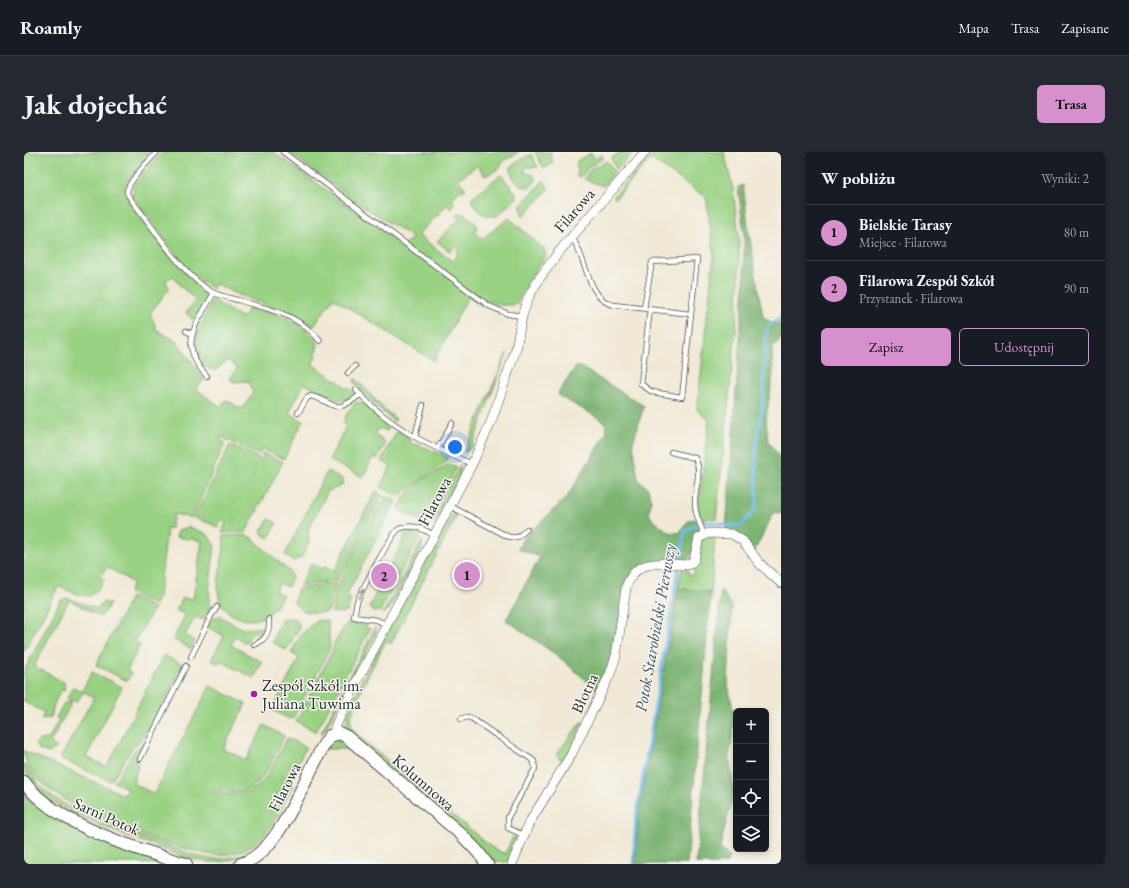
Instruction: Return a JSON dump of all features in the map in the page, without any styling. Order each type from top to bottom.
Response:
[{"type":"street","name":"Filarowa","points":[[243,864],[263,852],[278,834],[317,757],[327,739],[334,733],[335,727],[355,685],[472,464],[491,422],[507,378],[516,349],[522,316],[528,298],[539,279],[571,236],[646,152]]},
{"type":"street","name":"Błotna","points":[[512,864],[516,858],[523,835],[571,755],[612,670],[616,656],[626,588],[630,576],[636,570],[646,565],[684,565],[692,563],[696,544],[702,531]]},
{"type":"street","points":[[702,531],[727,532],[738,537],[759,564],[781,583]]},
{"type":"street","name":"Kolumnowa","points":[[334,733],[347,737],[450,825],[470,844],[487,864]]},
{"type":"street","name":"Sarni Potok","points":[[26,788],[49,806],[75,822],[105,835],[186,864]]},
{"type":"lane","points":[[156,152],[128,187],[127,193],[189,275],[214,293],[298,320],[310,329],[320,341]]},
{"type":"lane","points":[[284,152],[489,306],[508,314],[522,316]]},
{"type":"lane","points":[[571,236],[578,246],[590,281],[602,300],[609,305],[691,314]]},
{"type":"lane","points":[[644,308],[652,262],[697,259],[682,397],[652,392],[641,384],[650,309]]},
{"type":"lane","points":[[207,376],[195,362],[191,352],[190,343],[192,334],[214,293]]},
{"type":"lane","points":[[186,331],[192,334]]},
{"type":"lane","points":[[348,373],[355,366]]},
{"type":"lane","points":[[356,390],[392,424],[472,464]]},
{"type":"lane","points":[[298,413],[306,398],[311,396],[335,407],[347,404],[360,395]]},
{"type":"lane","points":[[416,437],[423,405]]},
{"type":"lane","points":[[438,448],[452,423]]},
{"type":"lane","points":[[671,452],[695,458],[698,464],[699,472],[695,503],[702,531]]},
{"type":"lane","points":[[450,506],[509,537],[518,537],[527,529]]},
{"type":"lane","points":[[387,626],[377,620],[354,617],[357,602],[393,534],[399,529],[414,526],[434,535]]},
{"type":"lane","points":[[191,657],[211,616],[218,607]]},
{"type":"lane","points":[[254,645],[266,637],[270,627],[269,619]]},
{"type":"lane","points":[[140,759],[186,666]]},
{"type":"lane","points":[[461,719],[467,717],[472,718],[534,761],[535,769],[508,818],[508,828],[523,835]]},
{"type":"green space","points":[[24,152],[151,152],[126,183],[124,192],[131,204],[188,276],[208,292],[208,297],[194,320],[186,313],[196,300],[181,287],[173,276],[166,280],[169,289],[150,313],[157,330],[177,342],[205,379],[196,389],[221,407],[226,400],[242,409],[253,393],[248,381],[234,382],[230,379],[237,368],[228,360],[216,370],[204,367],[198,360],[195,351],[199,329],[213,300],[242,318],[249,308],[261,313],[263,310],[287,318],[300,325],[318,343],[315,358],[312,364],[354,392],[347,399],[340,400],[304,384],[289,413],[303,421],[284,459],[262,449],[259,455],[221,437],[220,440],[225,443],[192,518],[174,514],[171,528],[167,528],[159,596],[155,605],[129,592],[133,583],[108,567],[99,577],[104,579],[100,587],[90,595],[80,595],[59,587],[57,589],[24,652]]},
{"type":"green space","points":[[162,152],[273,152],[403,245],[413,238],[354,200],[289,152],[519,152],[502,162],[500,168],[485,176],[477,165],[458,180],[466,189],[462,191],[460,190],[452,199],[454,203],[452,209],[447,205],[418,235],[452,261],[458,254],[456,252],[459,249],[455,246],[450,252],[437,241],[459,219],[456,216],[458,214],[464,214],[474,221],[477,226],[475,232],[482,239],[509,218],[544,249],[546,255],[528,282],[516,305],[500,305],[488,301],[480,305],[468,297],[434,361],[333,298],[314,326],[302,319],[216,284],[212,289],[190,273],[133,197],[133,186]]},
{"type":"green space","points":[[535,152],[551,152],[553,163],[546,168],[543,167]]},
{"type":"green space","points":[[622,152],[633,152],[617,170],[611,158]]},
{"type":"green space","points":[[652,152],[724,152],[733,189],[739,237],[739,284],[736,331],[716,519],[706,518],[701,521],[698,509],[709,420],[697,410],[714,253],[706,197],[651,159],[615,199],[614,196]]},
{"type":"green space","points":[[591,153],[595,159],[602,155],[604,158],[589,167],[581,177],[577,176],[577,161]]},
{"type":"green space","points":[[531,154],[538,167],[525,167],[525,173],[532,174],[536,179],[532,185],[528,187],[523,186],[514,179],[511,169],[514,164]]},
{"type":"green space","points":[[607,161],[615,173],[603,186],[584,179],[591,169]]},
{"type":"green space","points":[[501,175],[516,193],[517,198],[497,216],[488,216],[477,209],[472,201],[472,197]]},
{"type":"green space","points":[[544,180],[549,189],[523,216],[521,205]]},
{"type":"green space","points":[[743,185],[749,234],[763,317],[774,324],[781,323],[781,339],[772,348],[773,373],[766,419],[768,441],[781,459],[781,514],[774,512],[754,552],[726,530],[744,284],[744,235],[738,187]]},
{"type":"green space","points":[[507,353],[472,446],[469,450],[464,452]]},
{"type":"green space","points":[[579,366],[644,406],[633,442],[638,480],[648,488],[651,500],[649,513],[652,519],[669,532],[679,533],[689,520],[695,519],[700,531],[695,539],[690,557],[687,560],[664,566],[633,569],[615,646],[597,690],[558,656],[506,620],[540,557],[518,549],[523,539],[567,497],[607,432],[606,425],[602,420],[559,396],[558,393],[575,368]]},
{"type":"green space","points":[[355,378],[386,411],[396,419],[394,422],[358,388],[354,382]]},
{"type":"green space","points":[[356,402],[365,403],[390,426],[387,431],[381,428],[377,430],[375,435],[386,443],[377,459],[373,457],[363,477],[329,460],[346,426],[343,424],[347,413]]},
{"type":"green space","points":[[400,432],[406,435],[412,444],[419,445],[448,457],[447,461],[399,496],[380,487],[391,466],[381,461],[396,433]]},
{"type":"green space","points":[[230,445],[263,460],[265,458],[262,456],[263,453],[283,462],[246,532],[222,533],[226,522],[222,520],[218,528],[194,518]]},
{"type":"green space","points":[[449,464],[455,466],[456,468],[430,519],[423,519],[422,521],[399,510],[406,495],[412,489]]},
{"type":"green space","points":[[460,465],[461,475],[437,519],[430,524]]},
{"type":"green space","points":[[327,471],[344,480],[341,486],[328,491],[308,530],[309,541],[302,557],[293,561],[285,555]]},
{"type":"green space","points":[[376,491],[382,495],[338,580],[300,586],[311,563],[323,569],[324,567],[334,571]]},
{"type":"green space","points":[[385,496],[396,501],[346,596],[351,599],[347,612],[332,613],[338,587],[345,571]]},
{"type":"green space","points":[[452,514],[457,515],[391,644],[386,641],[365,682],[350,719],[354,732],[491,847],[505,854],[513,837],[518,839],[510,860],[503,863],[493,861],[351,734],[347,725],[347,714],[362,680]]},
{"type":"green space","points":[[269,519],[277,523],[269,538],[264,536],[261,531]]},
{"type":"green space","points":[[189,527],[207,534],[215,546],[209,590],[211,608],[205,620],[195,617],[185,635],[195,641],[191,649],[173,639],[185,615],[176,610],[183,598],[193,599],[202,541],[176,537],[178,531]]},
{"type":"green space","points":[[407,532],[420,536],[380,611],[374,612],[369,607],[405,537],[404,535]]},
{"type":"green space","points":[[245,535],[252,538],[290,572],[292,577],[288,587],[279,583],[275,591],[283,595],[274,609],[262,618],[251,620],[239,618],[224,608],[219,599],[218,590],[224,546],[223,536]]},
{"type":"green space","points":[[715,537],[711,593],[678,588],[682,569],[687,569],[690,576],[694,574],[694,568],[698,562],[701,540]]},
{"type":"green space","points":[[422,540],[422,547],[390,608],[383,614]]},
{"type":"green space","points":[[337,583],[328,612],[314,613],[305,611],[294,602],[298,589]]},
{"type":"green space","points":[[678,588],[711,593],[687,864],[635,864],[638,816]]},
{"type":"green space","points":[[721,590],[732,606],[728,684],[733,710],[733,732],[729,757],[733,795],[720,848],[729,857],[726,864],[696,864]]},
{"type":"green space","points":[[131,597],[154,608],[135,642],[140,645],[127,671],[131,673],[127,681],[96,665]]},
{"type":"green space","points":[[67,598],[98,609],[103,602],[110,604],[101,617],[69,600],[34,666],[65,683],[63,688],[65,689],[64,691],[61,690],[54,704],[51,718],[41,719],[44,712],[24,702],[24,671],[60,601]]},
{"type":"green space","points":[[221,617],[243,629],[264,627],[263,632],[251,633],[247,643],[235,637],[231,645],[262,662],[254,678],[220,661],[218,664],[211,660],[224,636],[207,627],[213,618]]},
{"type":"green space","points":[[287,618],[296,619],[300,627],[286,650],[272,642],[281,620]]},
{"type":"green space","points":[[317,620],[328,621],[330,649],[293,718],[290,719],[272,710],[299,658],[291,653],[301,635]]},
{"type":"green space","points":[[347,623],[366,625],[366,628],[370,629],[316,732],[296,721],[333,650],[334,643]]},
{"type":"green space","points":[[375,628],[376,634],[322,735],[323,729]]},
{"type":"green space","points":[[164,655],[183,665],[152,727],[131,750],[111,781],[60,759],[94,697],[84,692],[77,701],[66,700],[73,687],[82,691],[92,672],[122,687],[86,757],[107,767]]},
{"type":"green space","points":[[210,686],[246,704],[223,749],[246,760],[264,725],[284,736],[272,762],[255,785],[247,790],[238,792],[213,791],[212,793],[229,795],[242,794],[252,790],[261,783],[268,774],[287,738],[306,747],[290,778],[293,784],[272,824],[255,844],[244,850],[230,854],[212,855],[165,843],[134,832],[73,804],[48,788],[30,770],[24,751],[124,795],[127,788],[114,782],[135,750],[145,741],[135,761],[138,765],[133,783],[154,794]]},
{"type":"green space","points":[[72,702],[50,743],[57,748],[48,753],[38,749],[35,744],[39,740],[49,739],[59,719],[56,718],[64,703]]},
{"type":"green space","points":[[582,721],[581,726],[565,763],[556,755]]},
{"type":"green space","points":[[333,741],[345,742],[389,780],[389,783],[351,749],[326,749]]},
{"type":"green space","points":[[24,764],[47,792],[74,810],[104,823],[201,857],[213,859],[228,858],[252,851],[231,860],[208,862],[178,855],[117,832],[56,804],[39,791],[28,778]]},
{"type":"green space","points":[[24,792],[37,804],[71,826],[168,864],[24,864]]},
{"type":"waterway","name":"Potok Starobielski Pierwszy","points":[[633,864],[636,818],[685,531],[693,526],[707,522],[726,525],[742,525],[754,511],[757,502],[756,448],[764,395],[766,334],[768,326],[781,318]]},
{"type":"place","name":"Bielskie Tarasy","points":[[467,575]]},
{"type":"place","name":"Filarowa Zespół Szkół","points":[[384,576]]},
{"type":"place","name":"Zespół Szkół im. Juliana Tuwima","points":[[254,694]]}]
